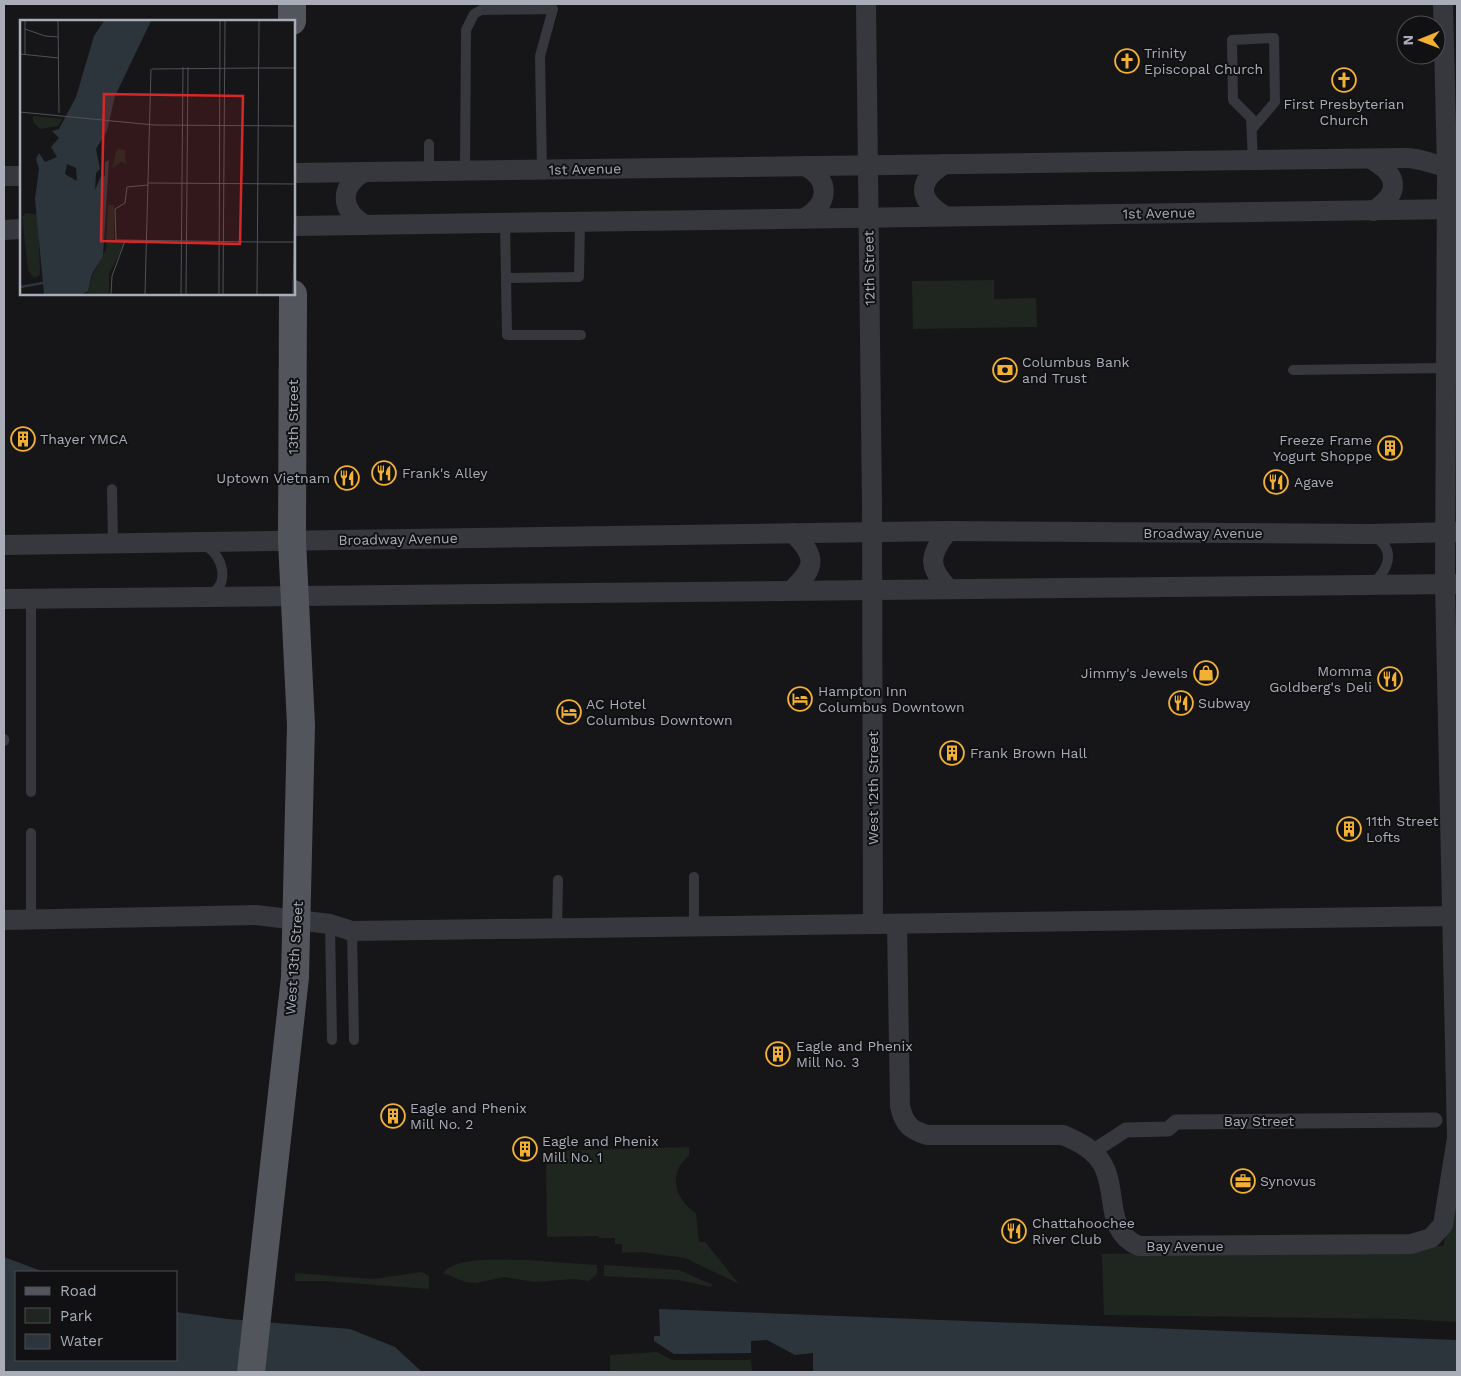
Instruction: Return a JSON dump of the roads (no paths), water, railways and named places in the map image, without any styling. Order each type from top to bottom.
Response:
[{"type":"main road","points":[[292,4],[292,20]]},
{"type":"main road","name":"13th Street","points":[[292,541],[293,295]]},
{"type":"main road","name":"West 13th Street","points":[[251,1372],[295,977],[300,725],[292,541]]},
{"type":"street","name":"12th Street","points":[[866,4],[873,532]]},
{"type":"street","points":[[1443,4],[1452,168],[1445,368],[1451,532],[1457,1138]]},
{"type":"street","name":"1st Avenue","points":[[295,173],[1417,158],[1452,168]]},
{"type":"street","points":[[1371,159],[1386,167],[1392,178],[1392,192],[1386,202],[1373,210]]},
{"type":"street","points":[[945,164],[932,172],[925,185],[925,198],[931,208],[945,216]]},
{"type":"street","points":[[805,166],[816,172],[823,185],[824,200],[817,211],[805,218]]},
{"type":"street","points":[[364,172],[353,178],[346,191],[346,206],[354,218],[365,224]]},
{"type":"street","points":[[4,176],[20,176]]},
{"type":"street","name":"1st Avenue","points":[[295,226],[1452,209]]},
{"type":"street","points":[[4,230],[20,229]]},
{"type":"street","points":[[948,531],[936,546],[932,561],[936,576],[949,589]]},
{"type":"street","name":"Broadway Avenue","points":[[4,545],[948,531],[1370,534],[1451,532]]},
{"type":"street","name":"West 12th Street","points":[[873,532],[873,924]]},
{"type":"street","points":[[792,590],[806,576],[812,561],[807,547],[793,534]]},
{"type":"street","points":[[4,599],[1451,584]]},
{"type":"street","points":[[4,920],[256,915],[330,924],[352,931],[1455,916]]},
{"type":"street","name":"Bay Avenue","points":[[897,924],[900,1106],[907,1126],[916,1132],[927,1135],[1063,1135],[1081,1143],[1092,1152],[1103,1166],[1109,1182],[1117,1225],[1129,1242],[1139,1246],[1411,1244],[1431,1238],[1439,1231],[1446,1216],[1457,1138]]},
{"type":"street","name":"Bay Street","points":[[1092,1152],[1126,1130],[1168,1129],[1176,1122],[1435,1120]]},
{"type":"lane","points":[[465,170],[464,47],[466,30],[474,14],[480,10],[552,9],[540,56],[542,170]]},
{"type":"lane","points":[[1252,129],[1275,102],[1274,38],[1232,40],[1233,100],[1251,118],[1253,160]]},
{"type":"lane","points":[[429,144],[430,171]]},
{"type":"lane","points":[[506,278],[579,277],[580,222]]},
{"type":"lane","points":[[505,223],[507,335],[580,335]]},
{"type":"lane","points":[[1293,370],[1445,368]]},
{"type":"lane","points":[[112,489],[113,544]]},
{"type":"lane","points":[[1370,534],[1384,542],[1388,553],[1388,563],[1384,574],[1370,585]]},
{"type":"lane","points":[[192,542],[213,550],[222,566],[220,584],[215,592],[202,596]]},
{"type":"lane","points":[[30,598],[31,792]]},
{"type":"lane","points":[[31,833],[31,919]]},
{"type":"lane","points":[[694,877],[694,925]]},
{"type":"lane","points":[[557,928],[558,880]]},
{"type":"lane","points":[[330,924],[332,1040]]},
{"type":"lane","points":[[352,931],[354,1040]]},
{"type":"water","points":[[4,1257],[41,1271],[15,1271],[15,1361],[178,1361],[178,1312],[228,1319],[350,1329],[395,1347],[422,1372],[4,1372]]},
{"type":"water","points":[[659,1309],[1457,1340],[1457,1372],[813,1372],[813,1353],[795,1355],[767,1340],[751,1341],[751,1353],[674,1354],[654,1341],[654,1336],[660,1336]]},
{"type":"place","name":"Trinity Episcopal Church","points":[[1127,61]]},
{"type":"place","name":"First Presbyterian Church","points":[[1344,80]]},
{"type":"place","name":"Columbus Bank and Trust","points":[[1005,370]]},
{"type":"place","name":"Thayer YMCA","points":[[23,439]]},
{"type":"place","name":"Freeze Frame Yogurt Shoppe","points":[[1390,448]]},
{"type":"place","name":"Frank's Alley","points":[[384,473]]},
{"type":"place","name":"Uptown Vietnam","points":[[347,478]]},
{"type":"place","name":"Agave","points":[[1276,482]]},
{"type":"place","name":"Jimmy's Jewels","points":[[1206,673]]},
{"type":"place","name":"Momma Goldberg's Deli","points":[[1390,679]]},
{"type":"place","name":"Hampton Inn Columbus Downtown","points":[[800,699]]},
{"type":"place","name":"Subway","points":[[1181,703]]},
{"type":"place","name":"AC Hotel Columbus Downtown","points":[[569,712]]},
{"type":"place","name":"Frank Brown Hall","points":[[952,753]]},
{"type":"place","name":"11th Street Lofts","points":[[1349,829]]},
{"type":"place","name":"Eagle and Phenix Mill No. 3","points":[[778,1054]]},
{"type":"place","name":"Eagle and Phenix Mill No. 2","points":[[393,1116]]},
{"type":"place","name":"Eagle and Phenix Mill No. 1","points":[[525,1149]]},
{"type":"place","name":"Synovus","points":[[1243,1181]]},
{"type":"place","name":"Chattahoochee River Club","points":[[1014,1231]]}]
